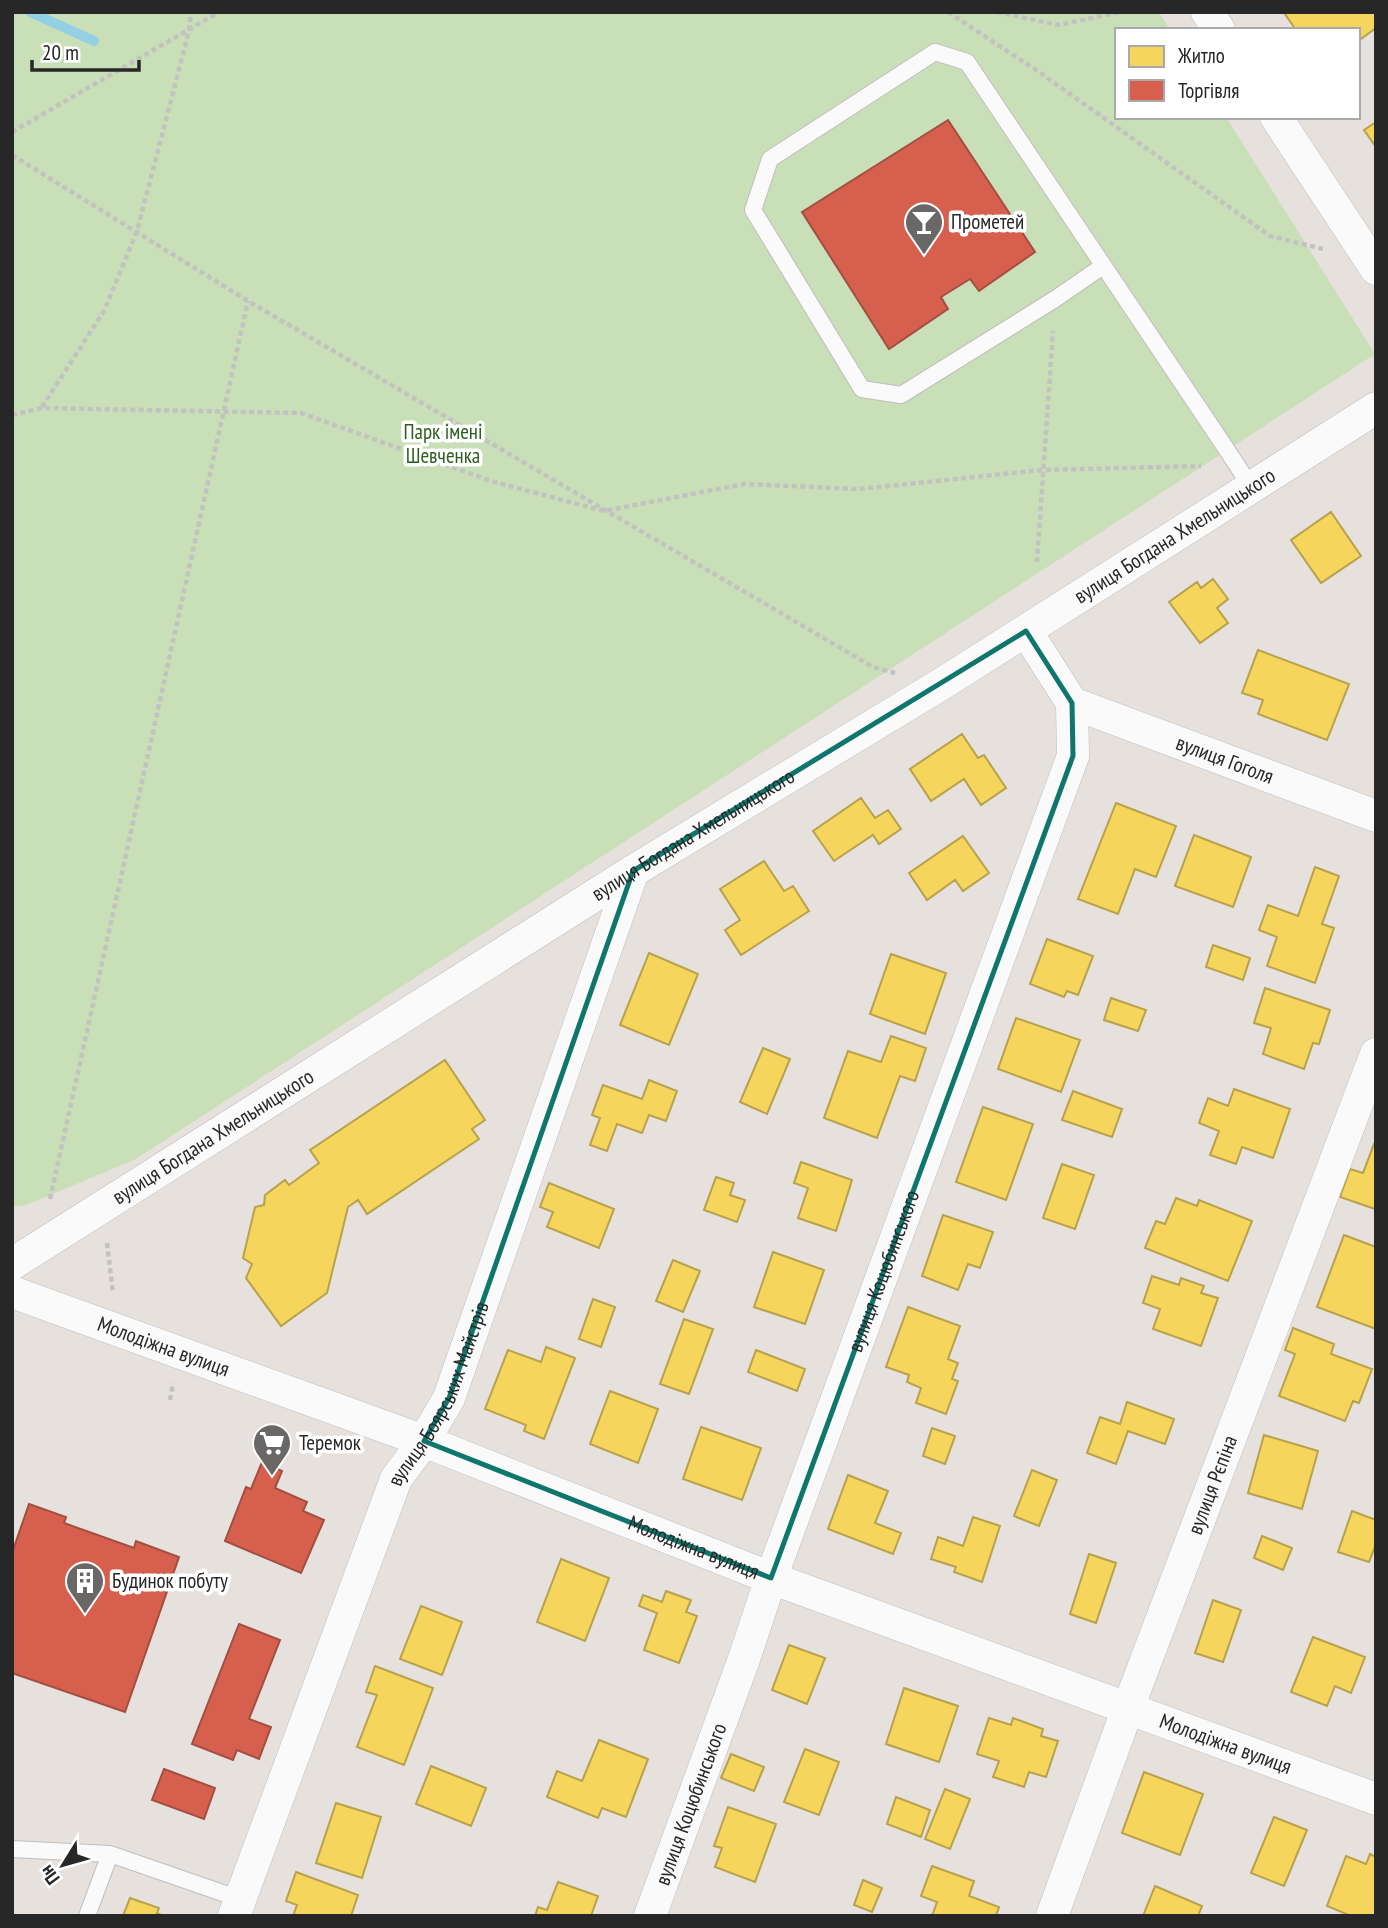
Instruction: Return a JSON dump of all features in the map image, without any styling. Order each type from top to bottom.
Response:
[{"type":"street","points":[[1207,12],[1218,28]]},
{"type":"street","points":[[1277,119],[1373,266]]},
{"type":"street","name":"вулиця Богдана Хмельницького","points":[[12,1264],[633,871],[948,680],[1376,408]]},
{"type":"street","points":[[1026,631],[1072,703]]},
{"type":"street","name":"вулиця Гоголя","points":[[1072,703],[1376,816]]},
{"type":"street","name":"вулиця Коцюбинського","points":[[650,1916],[771,1578],[1073,756],[1072,703]]},
{"type":"street","name":"вулиця Боярських Майстрів","points":[[237,1908],[396,1479],[424,1441],[449,1398],[633,871]]},
{"type":"street","name":"вулиця Рєпіна","points":[[1052,1916],[1376,1054]]},
{"type":"street","name":"Молодіжна вулиця","points":[[12,1292],[424,1441],[771,1578],[1376,1798]]},
{"type":"lane","points":[[1103,266],[901,395],[862,389],[753,209],[770,159],[935,52],[967,62],[1251,486]]},
{"type":"lane","points":[[12,1850],[110,1854],[237,1908]]},
{"type":"lane","points":[[87,1916],[110,1854]]},
{"type":"path","points":[[42,408],[104,311],[136,231],[189,31],[191,12]]},
{"type":"path","points":[[12,132],[219,12]]},
{"type":"path","points":[[948,12],[1039,72],[1270,236],[1373,266]]},
{"type":"path","points":[[997,12],[1058,25],[1120,12]]},
{"type":"path","points":[[12,155],[248,301],[873,667],[900,674],[948,680]]},
{"type":"path","points":[[1037,562],[1055,299]]},
{"type":"path","points":[[50,1199],[248,301]]},
{"type":"path","points":[[12,415],[42,408],[301,413],[491,481],[604,511],[744,484],[859,489],[1042,470],[1201,466]]},
{"type":"path","points":[[95,1213],[108,1248],[113,1295]]},
{"type":"path","points":[[170,1400],[177,1351]]},
{"type":"highlighted area","points":[[1026,631],[1072,703],[1073,756],[771,1578],[424,1441],[449,1398],[633,871]]},
{"type":"green space","name":"Парк імені Шевченка","points":[[12,12],[1159,12],[1169,28],[1115,28],[1115,119],[1227,119],[1375,354],[136,1159],[24,1206],[12,1206]]},
{"type":"building: Житло","points":[[1376,12],[1376,28],[1360,40],[1360,28],[1295,28],[1285,14]]},
{"type":"building: Житло","points":[[1376,122],[1376,147],[1364,130]]},
{"type":"building: Житло","points":[[1331,512],[1361,556],[1321,583],[1291,540]]},
{"type":"building: Житло","points":[[1213,579],[1228,599],[1217,608],[1228,623],[1200,643],[1169,602],[1197,582],[1201,588]]},
{"type":"building: Житло","points":[[1258,650],[1349,684],[1327,740],[1258,714],[1263,700],[1242,693]]},
{"type":"building: Житло","points":[[962,734],[978,758],[984,755],[1006,788],[981,805],[964,779],[931,801],[910,769]]},
{"type":"building: Житло","points":[[861,798],[875,818],[888,810],[901,829],[879,844],[873,835],[834,861],[813,831]]},
{"type":"building: Житло","points":[[1116,803],[1176,826],[1156,877],[1135,869],[1118,914],[1078,899]]},
{"type":"building: Житло","points":[[1194,835],[1251,857],[1233,907],[1175,886]]},
{"type":"building: Житло","points":[[963,836],[989,873],[963,891],[955,880],[927,900],[909,873]]},
{"type":"building: Житло","points":[[764,861],[784,891],[793,886],[809,911],[741,955],[725,930],[740,920],[720,889]]},
{"type":"building: Житло","points":[[1315,867],[1339,876],[1322,924],[1334,928],[1315,983],[1267,966],[1277,937],[1259,930],[1268,905],[1298,916]]},
{"type":"building: Житло","points":[[1047,939],[1093,956],[1078,995],[1067,991],[1064,997],[1030,984]]},
{"type":"building: Житло","points":[[1213,945],[1250,958],[1243,980],[1206,967]]},
{"type":"building: Житло","points":[[649,953],[698,974],[669,1045],[620,1025]]},
{"type":"building: Житло","points":[[891,954],[946,973],[925,1034],[870,1014]]},
{"type":"building: Житло","points":[[1265,988],[1330,1010],[1319,1044],[1313,1043],[1304,1069],[1263,1054],[1271,1028],[1254,1023]]},
{"type":"building: Житло","points":[[1111,998],[1146,1010],[1138,1031],[1104,1020]]},
{"type":"building: Житло","points":[[1016,1018],[1080,1040],[1061,1092],[998,1069]]},
{"type":"building: Житло","points":[[891,1036],[926,1048],[915,1081],[900,1076],[877,1138],[824,1118],[848,1051],[881,1062]]},
{"type":"building: Житло","points":[[763,1048],[790,1059],[767,1114],[740,1102]]},
{"type":"building: Житло","points":[[445,1060],[485,1120],[472,1129],[479,1139],[367,1214],[358,1200],[348,1207],[327,1293],[281,1326],[246,1278],[252,1264],[243,1258],[255,1207],[264,1205],[265,1195],[285,1180],[289,1185],[319,1163],[310,1150]]},
{"type":"building: Житло","points":[[649,1080],[677,1091],[666,1121],[649,1115],[642,1133],[617,1124],[607,1151],[590,1145],[600,1118],[592,1115],[603,1085],[642,1099]]},
{"type":"building: Житло","points":[[1234,1089],[1290,1109],[1273,1158],[1242,1147],[1236,1164],[1210,1155],[1219,1131],[1199,1123],[1208,1098],[1228,1106]]},
{"type":"building: Житло","points":[[1073,1091],[1122,1109],[1112,1137],[1062,1120]]},
{"type":"building: Житло","points":[[983,1107],[1033,1124],[1006,1200],[956,1182]]},
{"type":"building: Житло","points":[[1374,1144],[1375,1209],[1340,1197],[1350,1169],[1363,1173]]},
{"type":"building: Житло","points":[[801,1162],[852,1180],[836,1231],[798,1218],[808,1188],[794,1183]]},
{"type":"building: Житло","points":[[1062,1164],[1094,1175],[1075,1229],[1043,1218]]},
{"type":"building: Житло","points":[[716,1177],[734,1183],[730,1195],[745,1200],[737,1222],[704,1210]]},
{"type":"building: Житло","points":[[549,1183],[614,1209],[599,1248],[547,1227],[553,1212],[540,1207]]},
{"type":"building: Житло","points":[[1176,1198],[1197,1206],[1199,1200],[1252,1221],[1228,1281],[1145,1248],[1156,1221],[1165,1224]]},
{"type":"building: Житло","points":[[943,1215],[993,1232],[980,1268],[968,1264],[958,1290],[922,1276]]},
{"type":"building: Житло","points":[[1344,1235],[1376,1247],[1376,1329],[1317,1307]]},
{"type":"building: Житло","points":[[773,1252],[824,1270],[805,1324],[754,1307]]},
{"type":"building: Житло","points":[[673,1260],[700,1271],[683,1312],[656,1301]]},
{"type":"building: Житло","points":[[1152,1276],[1179,1285],[1181,1278],[1204,1286],[1201,1293],[1218,1298],[1201,1346],[1153,1329],[1160,1309],[1143,1303]]},
{"type":"building: Житло","points":[[593,1299],[615,1307],[601,1347],[579,1339]]},
{"type":"building: Житло","points":[[908,1307],[960,1326],[948,1359],[958,1363],[952,1379],[958,1381],[946,1414],[916,1403],[921,1388],[907,1382],[909,1375],[886,1367]]},
{"type":"building: Житло","points":[[684,1319],[713,1329],[689,1394],[660,1384]]},
{"type":"building: Житло","points":[[1293,1328],[1334,1344],[1331,1354],[1372,1369],[1359,1403],[1353,1401],[1345,1421],[1279,1396],[1295,1354],[1285,1350]]},
{"type":"building: Житло","points":[[546,1347],[575,1358],[544,1439],[524,1431],[526,1425],[485,1409],[508,1350],[541,1362]]},
{"type":"building: Житло","points":[[756,1350],[805,1369],[797,1391],[748,1372]]},
{"type":"building: Житло","points":[[610,1391],[658,1409],[638,1463],[590,1444]]},
{"type":"building: Житло","points":[[1127,1402],[1174,1419],[1165,1444],[1128,1431],[1116,1464],[1087,1453],[1100,1417],[1120,1424]]},
{"type":"building: Житло","points":[[701,1427],[761,1448],[742,1500],[683,1479]]},
{"type":"building: Житло","points":[[932,1428],[955,1436],[945,1464],[923,1456]]},
{"type":"building: Житло","points":[[1264,1435],[1318,1451],[1302,1509],[1248,1493]]},
{"type":"building: Житло","points":[[1032,1470],[1057,1480],[1039,1526],[1014,1516]]},
{"type":"building: Житло","points":[[848,1475],[888,1491],[875,1523],[901,1533],[893,1554],[828,1529]]},
{"type":"building: Житло","points":[[1352,1511],[1376,1520],[1376,1544],[1369,1562],[1338,1552]]},
{"type":"building: Житло","points":[[973,1517],[1000,1526],[982,1582],[954,1572],[956,1567],[931,1559],[938,1537],[963,1546]]},
{"type":"building: Житло","points":[[1262,1536],[1292,1548],[1283,1570],[1254,1558]]},
{"type":"building: Житло","points":[[1089,1554],[1116,1563],[1096,1623],[1070,1614]]},
{"type":"building: Житло","points":[[561,1559],[609,1578],[585,1641],[537,1622]]},
{"type":"building: Житло","points":[[666,1591],[691,1600],[686,1612],[697,1616],[679,1663],[644,1650],[657,1613],[639,1606],[643,1595],[662,1602]]},
{"type":"building: Житло","points":[[1213,1600],[1241,1610],[1223,1662],[1195,1653]]},
{"type":"building: Житло","points":[[421,1606],[462,1622],[442,1675],[400,1659]]},
{"type":"building: Житло","points":[[1313,1637],[1365,1657],[1351,1693],[1335,1686],[1327,1706],[1291,1692]]},
{"type":"building: Житло","points":[[789,1645],[825,1658],[807,1704],[772,1690]]},
{"type":"building: Житло","points":[[375,1666],[433,1688],[404,1765],[357,1747],[377,1695],[366,1692]]},
{"type":"building: Житло","points":[[904,1688],[958,1706],[939,1762],[886,1744]]},
{"type":"building: Житло","points":[[989,1718],[1011,1725],[1013,1718],[1043,1729],[1041,1736],[1058,1741],[1046,1777],[1029,1772],[1024,1787],[993,1777],[999,1761],[977,1754]]},
{"type":"building: Житло","points":[[599,1740],[648,1759],[626,1817],[602,1808],[598,1818],[547,1797],[557,1771],[582,1781]]},
{"type":"building: Житло","points":[[805,1749],[839,1762],[819,1815],[784,1802]]},
{"type":"building: Житло","points":[[731,1754],[764,1767],[754,1791],[721,1778]]},
{"type":"building: Житло","points":[[431,1766],[486,1788],[471,1826],[416,1804]]},
{"type":"building: Житло","points":[[1144,1772],[1203,1794],[1180,1855],[1122,1833]]},
{"type":"building: Житло","points":[[945,1789],[970,1799],[950,1849],[925,1839]]},
{"type":"building: Житло","points":[[896,1797],[930,1810],[921,1837],[887,1824]]},
{"type":"building: Житло","points":[[336,1803],[381,1817],[362,1878],[316,1863]]},
{"type":"building: Житло","points":[[728,1807],[776,1824],[755,1882],[715,1867],[722,1848],[714,1846]]},
{"type":"building: Житло","points":[[1274,1817],[1307,1830],[1284,1886],[1251,1873]]},
{"type":"building: Житло","points":[[1370,1854],[1376,1857],[1376,1916],[1351,1916],[1327,1906],[1346,1856],[1366,1864]]},
{"type":"building: Житло","points":[[932,1866],[974,1881],[969,1896],[999,1907],[996,1916],[932,1916],[937,1902],[921,1896]]},
{"type":"building: Житло","points":[[296,1872],[358,1895],[351,1916],[293,1916],[297,1905],[286,1901]]},
{"type":"building: Житло","points":[[863,1880],[882,1888],[872,1912],[854,1905]]},
{"type":"building: Житло","points":[[558,1882],[598,1896],[591,1916],[535,1916],[538,1907],[547,1910]]},
{"type":"building: Житло","points":[[1155,1886],[1202,1906],[1198,1916],[1143,1916]]},
{"type":"building: Житло","points":[[130,1898],[159,1908],[157,1913],[163,1916],[123,1916]]},
{"type":"building: Торгівля","points":[[948,120],[1035,252],[979,291],[970,279],[941,297],[948,309],[889,349],[802,212]]},
{"type":"building: Торгівля","points":[[262,1462],[282,1471],[275,1488],[307,1502],[303,1511],[324,1520],[301,1573],[225,1541],[246,1487],[251,1489]]},
{"type":"building: Торгівля","name":"Будинок побуту","points":[[29,1504],[66,1517],[64,1523],[134,1548],[136,1541],[179,1557],[125,1712],[12,1673],[12,1553]]},
{"type":"building: Торгівля","points":[[239,1624],[280,1640],[249,1719],[271,1727],[259,1759],[237,1750],[233,1760],[192,1744]]},
{"type":"building: Торгівля","points":[[164,1769],[215,1788],[204,1819],[152,1800]]},
{"type":"waterway","points":[[30,12],[94,41]]},
{"type":"place","name":"Прометей","points":[[924,256]]},
{"type":"place","name":"Теремок","points":[[272,1477]]},
{"type":"place","name":"Будинок побуту","points":[[85,1615]]}]
